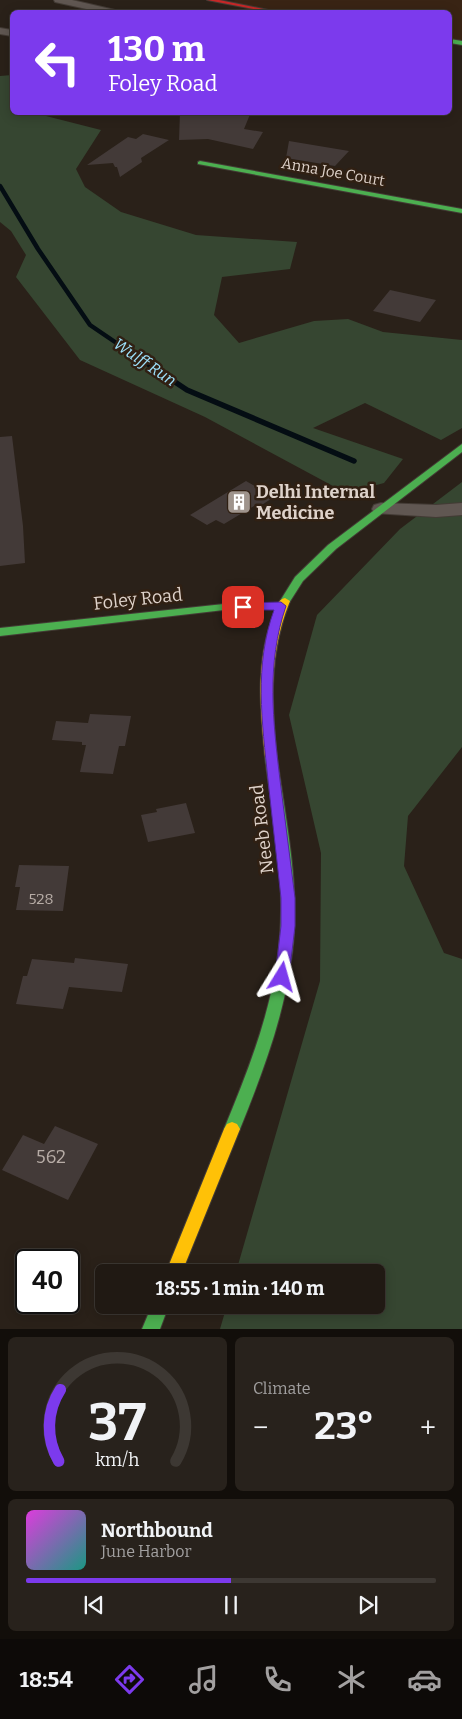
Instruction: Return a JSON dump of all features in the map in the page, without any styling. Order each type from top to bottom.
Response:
[{"type":"street","points":[[59,0],[102,10]]},
{"type":"street","points":[[210,0],[264,10]]},
{"type":"street","name":"Anna Joe Court","points":[[200,163],[462,212]]},
{"type":"street","name":"Neeb Road","points":[[177,1264],[262,1055],[281,987],[285,957],[288,898],[266,711],[268,652],[274,625],[281,606],[301,578],[338,542],[434,466],[462,447]]},
{"type":"street","points":[[380,509],[436,511],[462,509]]},
{"type":"street","name":"Foley Road","points":[[0,632],[224,607],[281,606]]},
{"type":"street","points":[[151,1329],[157,1314]]},
{"type":"shaded area","points":[[235,0],[462,0],[462,43],[452,41],[452,10],[263,10],[228,4]]},
{"type":"green space","points":[[10,75],[10,115],[48,115],[46,116],[101,130],[76,169],[85,187],[121,212],[196,235],[297,242],[290,269],[222,277],[214,315],[239,343],[314,321],[348,319],[383,332],[462,340],[462,428],[441,440],[365,403],[313,428],[403,459],[384,483],[346,493],[205,417],[80,360],[16,277],[26,255],[11,231],[0,222],[0,76]]},
{"type":"green space","points":[[462,482],[462,747],[408,816],[404,866],[444,953],[462,959],[462,1329],[220,1329],[224,1314],[385,1314],[385,1264],[238,1264],[320,981],[321,853],[289,715],[317,615],[400,529]]},
{"type":"building","points":[[180,115],[250,115],[244,129],[263,132],[253,149],[208,139],[179,140]]},
{"type":"building","points":[[143,134],[169,140],[141,158],[142,162],[120,177],[117,167],[113,163],[87,165],[128,137],[136,139]]},
{"type":"building","points":[[289,141],[349,151],[335,166],[286,158]]},
{"type":"building","points":[[390,290],[436,300],[420,322],[373,311]]},
{"type":"building","points":[[12,436],[23,526],[25,563],[0,566],[0,437]]},
{"type":"building","name":"Delhi Internal Medicine","points":[[246,481],[274,497],[257,508],[254,506],[224,524],[216,520],[207,525],[190,515]]},
{"type":"building","points":[[90,714],[131,716],[125,746],[119,746],[113,774],[80,772],[86,745],[82,745],[82,742],[52,740],[56,721],[88,723]]},
{"type":"building","points":[[186,803],[195,833],[148,842],[141,815],[157,812],[156,809]]},
{"type":"building","points":[[19,865],[69,866],[63,911],[16,910],[20,887],[15,887]]},
{"type":"building","points":[[75,958],[128,964],[122,992],[69,987],[63,1009],[16,1004],[23,976],[27,976],[32,959],[74,963]]},
{"type":"building","points":[[55,1126],[98,1144],[68,1200],[2,1170],[23,1135],[44,1144]]},
{"type":"waterway","name":"Wulff Run","points":[[0,186],[38,249],[90,325],[140,359]]},
{"type":"waterway","name":"Wulff Run","points":[[139,358],[187,390],[354,461]]},
{"type":"traffic: fast","points":[[452,41],[462,43]]},
{"type":"traffic: fast","points":[[200,163],[462,211]]},
{"type":"traffic: fast","points":[[285,601],[299,579],[332,547],[462,447]]},
{"type":"traffic: fast","points":[[0,632],[224,607],[281,606]]},
{"type":"traffic: fast","points":[[232,1129],[254,1075],[272,1019],[284,963],[288,905],[286,868],[271,757]]},
{"type":"traffic: fast","points":[[151,1329],[157,1314]]},
{"type":"traffic: slow","points":[[271,757],[266,697],[268,658],[277,619],[285,601]]},
{"type":"traffic: slow","points":[[177,1264],[232,1129]]},
{"type":"traffic: jam","points":[[210,0],[264,10]]},
{"type":"place","name":"Delhi Internal Medicine","points":[[239,502]]},
{"type":"route","points":[[243,607],[281,606],[274,625],[268,652],[266,711],[288,898],[288,926],[282,977]]}]
